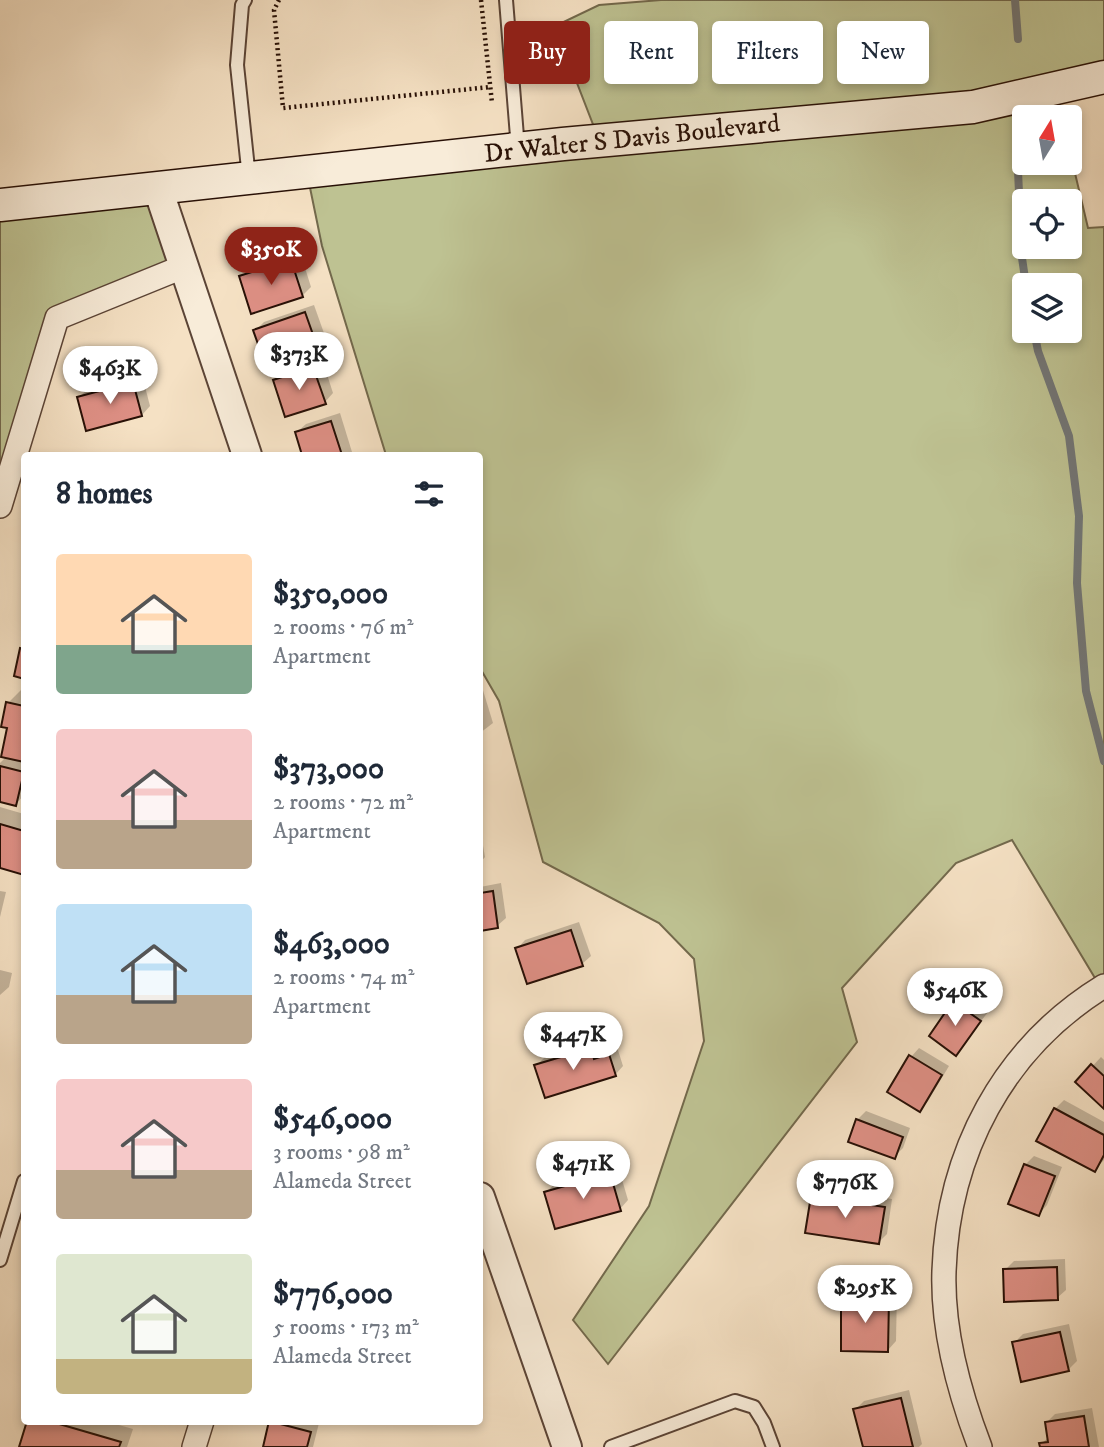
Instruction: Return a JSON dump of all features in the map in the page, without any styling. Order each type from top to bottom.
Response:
[{"type":"main road","name":"Dr Walter S Davis Boulevard","points":[[0,205],[518,149],[974,107],[1104,77]]},
{"type":"street","points":[[158,189],[186,266],[246,452]]},
{"type":"street","points":[[0,506],[57,318],[186,266]]},
{"type":"street","points":[[980,1447],[956,1370],[945,1304],[946,1239],[960,1175],[978,1121],[1008,1073],[1053,1025],[1104,986]]},
{"type":"street","points":[[483,1206],[567,1447]]},
{"type":"street","points":[[194,1447],[201,1425]]},
{"type":"lane","points":[[245,0],[242,5],[237,65],[249,179]]},
{"type":"lane","points":[[506,0],[518,149]]},
{"type":"lane","points":[[0,1260],[21,1191]]},
{"type":"lane","points":[[611,1447],[735,1401],[754,1407],[764,1423],[773,1447]]},
{"type":"path","points":[[279,0],[274,10],[283,108],[490,87]]},
{"type":"path","points":[[481,0],[493,106]]},
{"type":"green space","points":[[661,0],[1104,0],[1104,77],[1056,88],[1060,105],[1012,105],[1012,175],[1075,175],[1079,189],[1012,189],[1012,259],[1082,259],[1082,203],[1088,228],[1104,227],[1104,986],[1101,988],[1012,840],[956,863],[842,988],[857,1042],[608,1364],[573,1320],[649,1206],[704,1041],[694,959],[659,923],[543,862],[499,701],[483,673],[483,452],[385,452],[322,246],[307,173],[599,140],[577,84],[590,84],[590,21],[566,21],[599,5]]},
{"type":"green space","points":[[158,189],[185,266],[57,318],[0,506],[0,205]]},
{"type":"building","points":[[291,260],[303,297],[251,314],[239,276]]},
{"type":"building","points":[[305,312],[317,346],[265,364],[253,330]]},
{"type":"building","points":[[313,367],[326,404],[285,417],[273,380]]},
{"type":"building","points":[[133,382],[142,416],[86,431],[77,397]]},
{"type":"building","points":[[331,421],[341,452],[301,452],[295,432]]},
{"type":"building","points":[[20,648],[21,678],[14,676]]},
{"type":"building","points":[[6,702],[21,705],[21,761],[1,757],[7,728],[1,727]]},
{"type":"building","points":[[0,766],[21,771],[16,806],[0,802]]},
{"type":"building","points":[[0,824],[21,830],[21,874],[0,868]]},
{"type":"building","points":[[493,891],[498,928],[483,930],[483,893]]},
{"type":"building","points":[[571,930],[583,966],[527,984],[515,948]]},
{"type":"building","points":[[953,1001],[981,1021],[956,1056],[929,1036]]},
{"type":"building","points":[[591,1048],[594,1059],[609,1054],[616,1076],[545,1098],[534,1065]]},
{"type":"building","points":[[909,1055],[942,1075],[920,1112],[887,1092]]},
{"type":"building","points":[[1091,1064],[1104,1076],[1104,1109],[1075,1082]]},
{"type":"building","points":[[1054,1108],[1104,1135],[1104,1155],[1095,1172],[1036,1141]]},
{"type":"building","points":[[856,1119],[903,1137],[895,1159],[848,1142]]},
{"type":"building","points":[[1024,1164],[1055,1176],[1039,1216],[1008,1204]]},
{"type":"building","points":[[610,1173],[621,1211],[555,1229],[544,1192]]},
{"type":"building","points":[[811,1196],[885,1207],[879,1244],[805,1233]]},
{"type":"building","points":[[1057,1267],[1058,1300],[1004,1302],[1003,1269]]},
{"type":"building","points":[[841,1298],[889,1298],[888,1352],[841,1351]]},
{"type":"building","points":[[1060,1332],[1069,1371],[1021,1382],[1012,1342]]},
{"type":"building","points":[[901,1398],[913,1447],[863,1447],[853,1409]]},
{"type":"building","points":[[1084,1416],[1089,1447],[1040,1447],[1039,1443],[1048,1442],[1045,1422]]},
{"type":"building","points":[[26,1425],[63,1425],[121,1442],[119,1447],[19,1447]]},
{"type":"building","points":[[268,1425],[284,1425],[311,1432],[307,1447],[263,1447]]},
{"type":"waterway","points":[[1015,0],[1018,39]]},
{"type":"waterway","points":[[1018,175],[1024,273]]},
{"type":"waterway","points":[[1036,343],[1069,436],[1079,516],[1077,583],[1086,691],[1104,761]]}]
